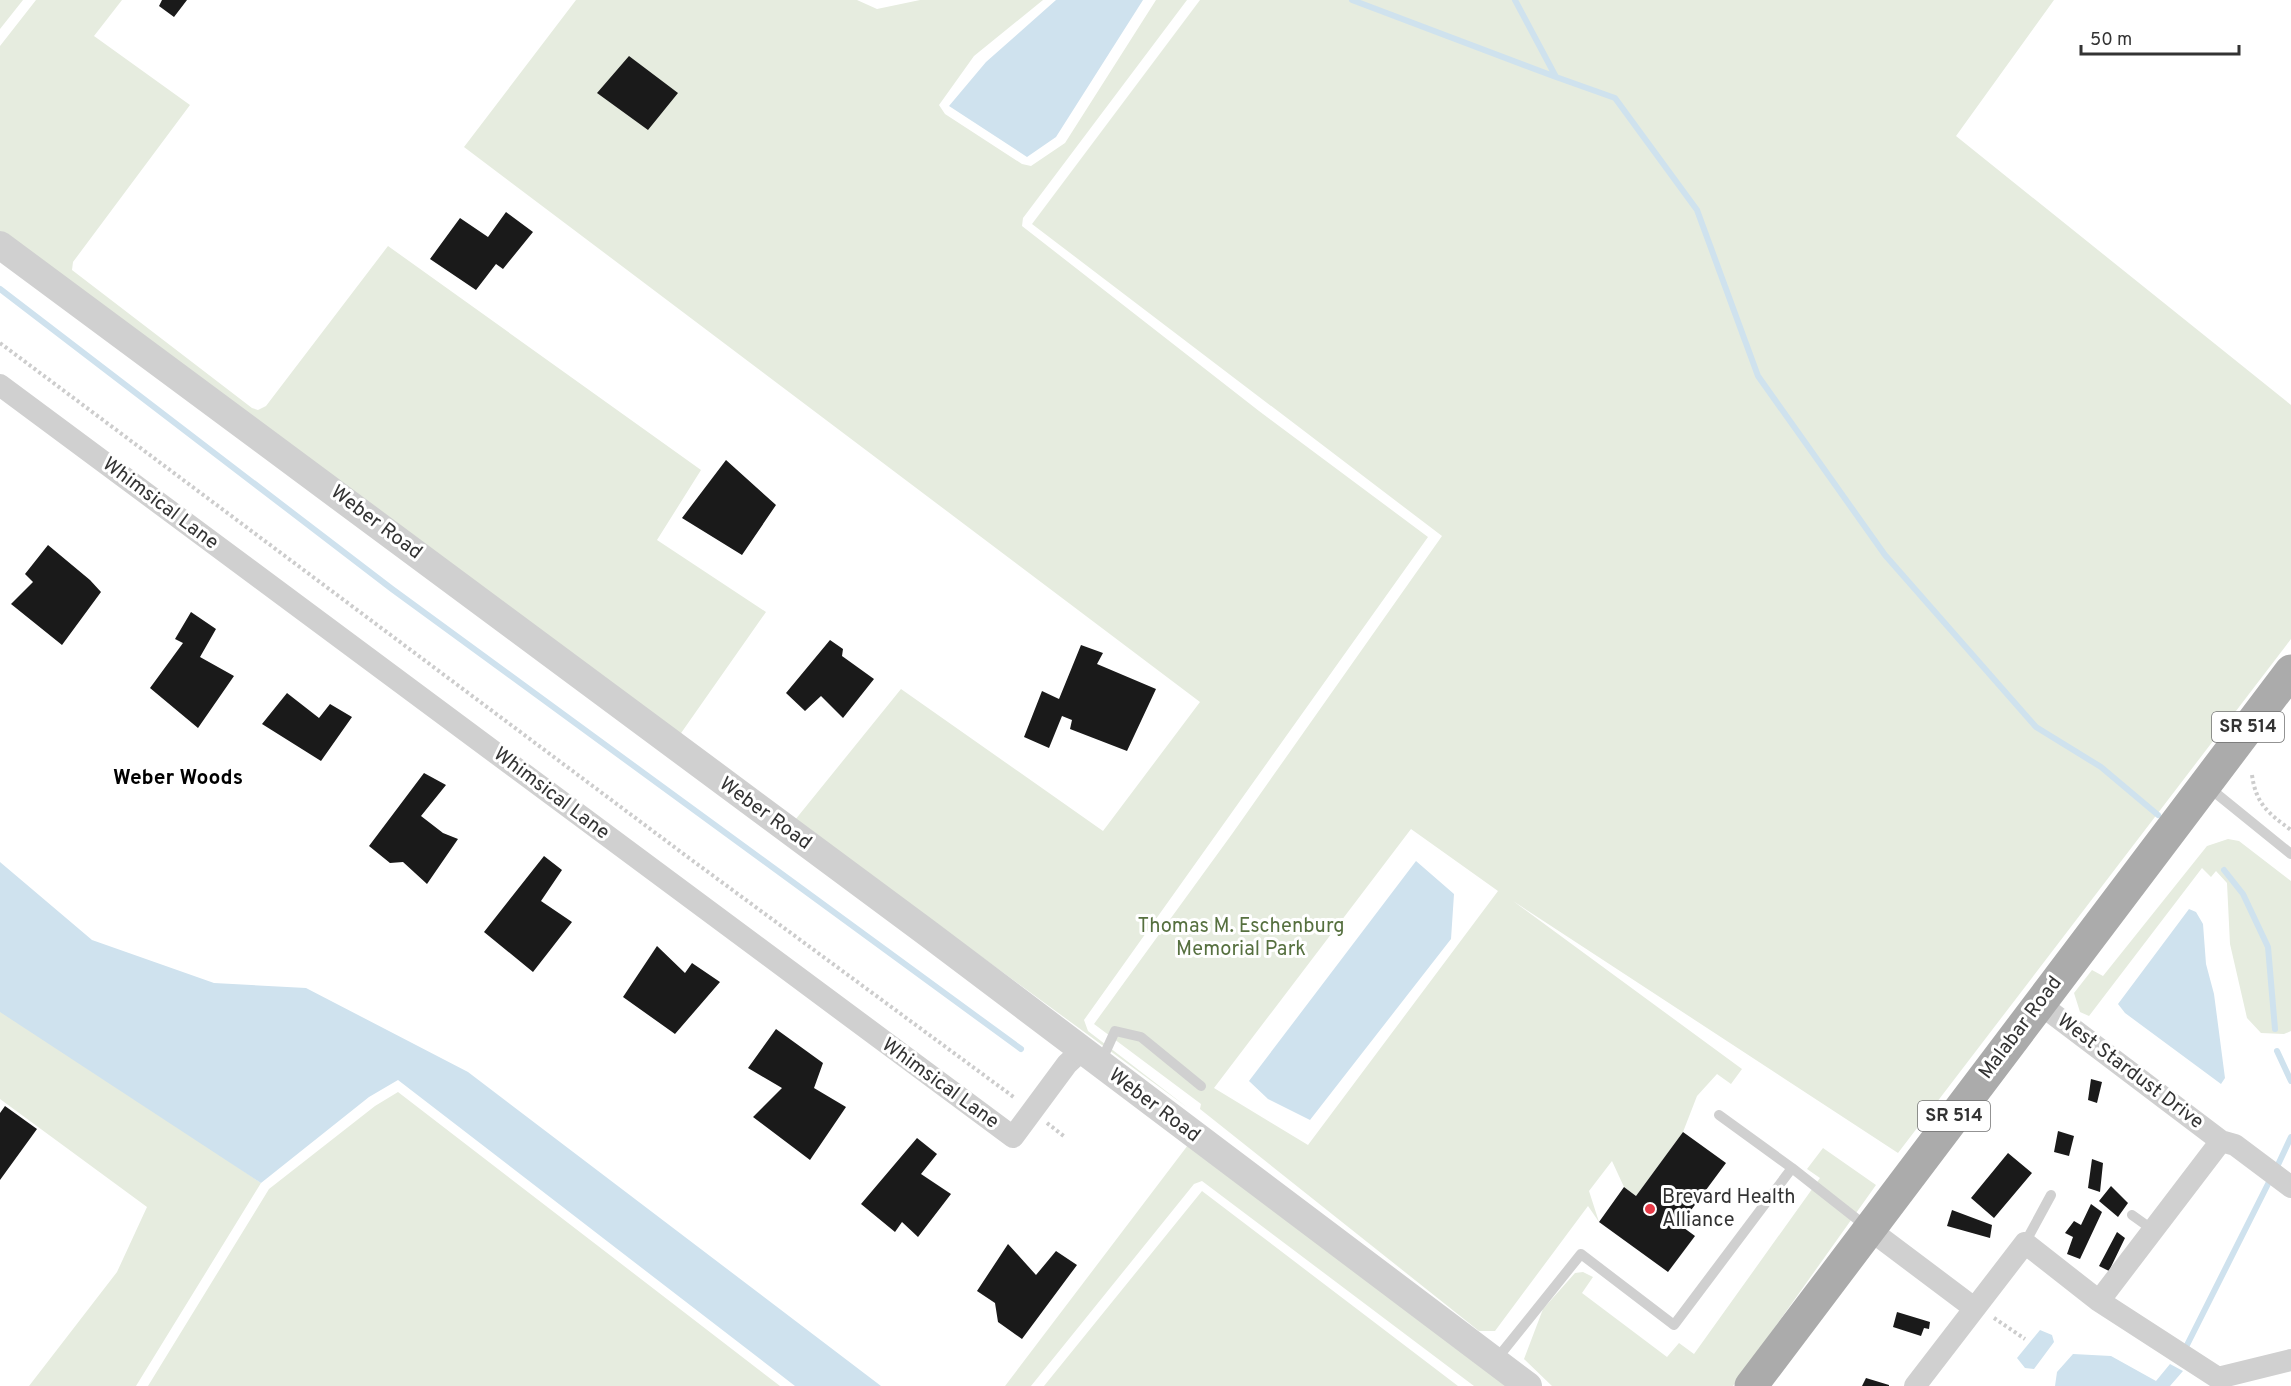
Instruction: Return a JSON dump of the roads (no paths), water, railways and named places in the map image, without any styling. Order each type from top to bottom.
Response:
[{"type":"main road","name":"Malabar Road","points":[[1751,1386],[2291,671]]},
{"type":"street","name":"Weber Road","points":[[0,245],[926,932],[1090,1058],[1528,1386]]},
{"type":"street","name":"Whimsical Lane","points":[[0,385],[991,1123],[1013,1137],[1067,1064],[1090,1058]]},
{"type":"street","name":"West Stardust Drive","points":[[2040,1004],[2221,1141],[2235,1145],[2287,1184]]},
{"type":"street","name":"West Stardust Drive","points":[[2099,1301],[2221,1141]]},
{"type":"street","points":[[1869,1229],[1974,1308]]},
{"type":"street","points":[[1915,1386],[2025,1243],[2072,1288],[2099,1301],[2181,1353],[2218,1382],[2280,1371]]},
{"type":"lane","points":[[2205,783],[2291,854]]},
{"type":"lane","points":[[1090,1058],[1115,1031],[1141,1036],[1201,1086]]},
{"type":"lane","points":[[1719,1115],[1792,1168],[1869,1229]]},
{"type":"lane","points":[[1495,1361],[1581,1254],[1674,1325],[1792,1168]]},
{"type":"lane","points":[[2025,1243],[2051,1195]]},
{"type":"lane","points":[[2132,1215],[2152,1230]]},
{"type":"water","points":[[1056,0],[1143,0],[1056,137],[1027,157],[949,106],[986,62]]},
{"type":"water","points":[[1416,861],[1454,894],[1451,939],[1310,1120],[1268,1099],[1249,1081]]},
{"type":"water","points":[[0,862],[92,940],[214,983],[306,988],[468,1072],[881,1386],[795,1386],[398,1080],[369,1097],[261,1183],[0,1012]]},
{"type":"water","points":[[2189,909],[2196,912],[2203,924],[2206,964],[2214,994],[2225,1078],[2221,1084],[2125,1013],[2118,1004]]},
{"type":"water","points":[[2040,1330],[2052,1335],[2054,1342],[2034,1369],[2025,1368],[2017,1358]]},
{"type":"water","points":[[2073,1354],[2111,1356],[2156,1381],[2170,1364],[2183,1371],[2170,1386],[2055,1386],[2057,1372]]},
{"type":"waterway","points":[[1352,0],[1556,77]]},
{"type":"waterway","points":[[1515,0],[1556,77],[1615,98],[1697,210],[1758,376],[1885,555],[2036,727],[2101,767],[2158,815]]},
{"type":"waterway","points":[[0,289],[392,589],[1021,1049]]},
{"type":"waterway","points":[[2224,870],[2243,894],[2268,947],[2275,1029]]},
{"type":"waterway","points":[[2277,1051],[2291,1081]]},
{"type":"waterway","points":[[2276,1169],[2291,1137]]},
{"type":"waterway","points":[[2184,1351],[2271,1178]]},
{"type":"place","name":"Brevard Health Alliance","points":[[1650,1209]]},
{"type":"district","name":"Weber Woods","points":[[178,778]]},
{"type":"park label","name":"Thomas M. Eschenburg Memorial Park","points":[[1241,938]]}]
